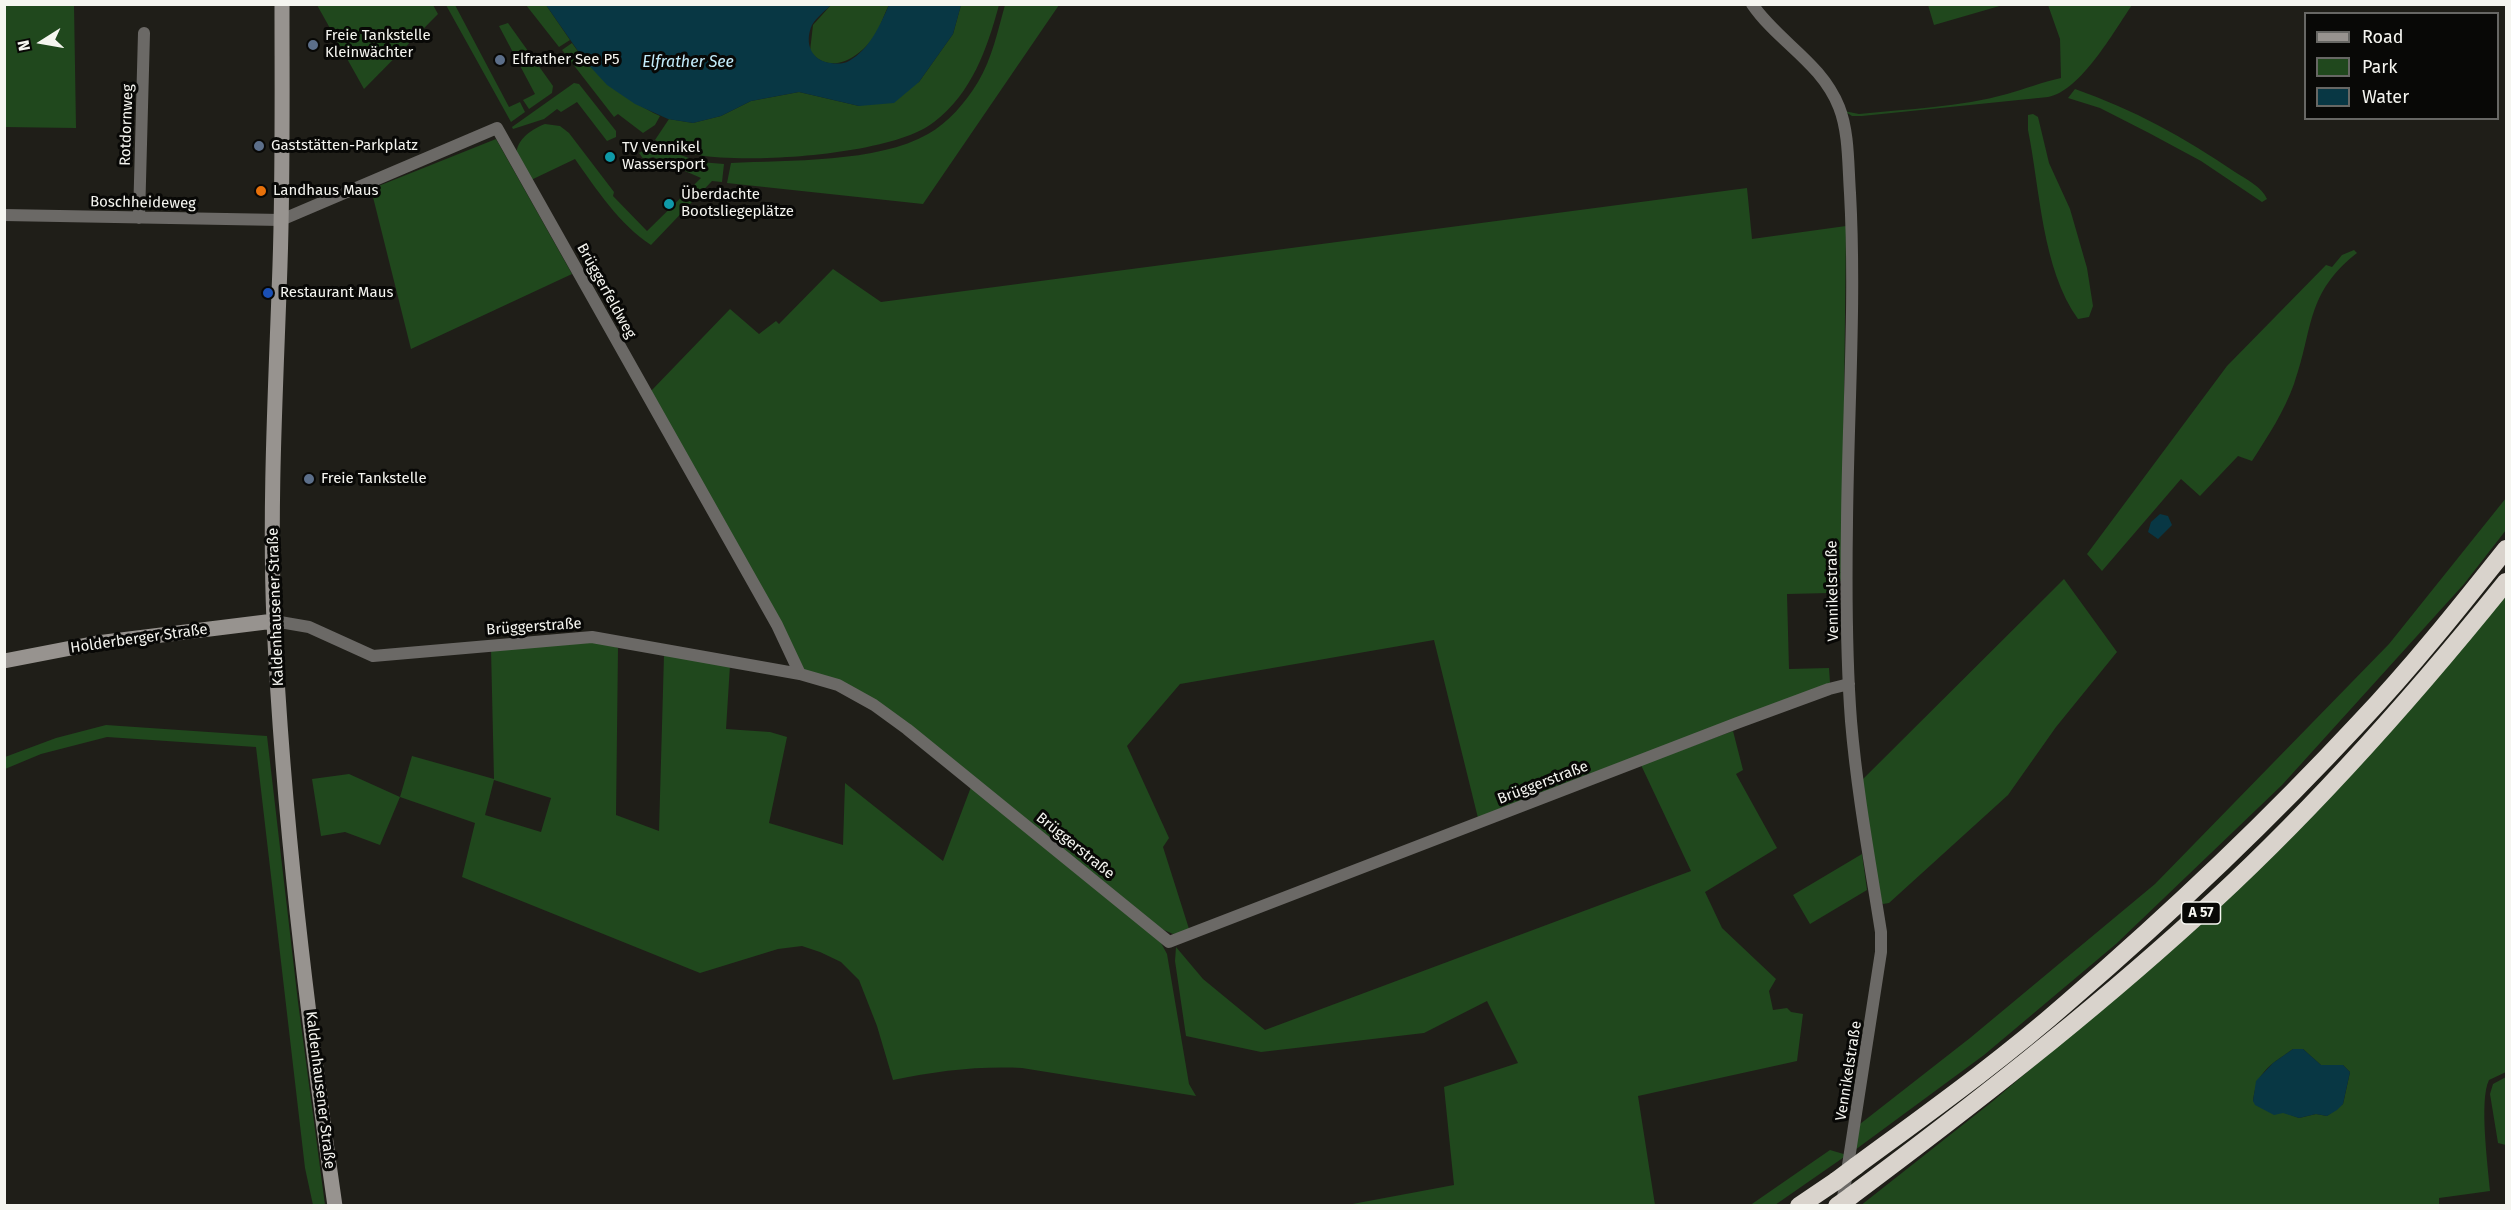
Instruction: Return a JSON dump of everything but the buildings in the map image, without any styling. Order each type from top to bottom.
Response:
[{"type":"highway","name":"A 57","points":[[1799,1206],[1976,1077],[2057,1011],[2182,900],[2270,816],[2361,721],[2506,549]]},
{"type":"highway","name":"A 57","points":[[1843,1202],[1987,1094],[2196,917],[2382,728],[2506,582]]},
{"type":"main road","name":"Kaldenhausener Straße","points":[[282,4],[281,220],[273,439],[274,621],[293,852],[312,1030],[335,1206]]},
{"type":"main road","name":"Holderberger Straße","points":[[4,661],[97,643],[274,621]]},
{"type":"street","name":"Vennikelstraße","points":[[1752,4],[1759,15],[1815,68],[1832,92],[1844,121],[1852,226],[1847,522],[1849,684],[1856,772],[1881,932],[1881,952],[1843,1202]]},
{"type":"street","name":"Rotdornweg","points":[[139,218],[144,33]]},
{"type":"street","name":"Brüggerfeldweg","points":[[281,220],[498,128],[777,625],[800,674]]},
{"type":"street","name":"Boschheideweg","points":[[4,215],[281,220]]},
{"type":"street","name":"Brüggerstraße","points":[[274,621],[309,627],[373,656],[592,637],[800,674],[838,685],[874,705],[1169,942],[1737,723],[1829,689],[1849,684]]},
{"type":"green space","points":[[5,4],[74,5],[76,128],[5,127]]},
{"type":"green space","points":[[1928,4],[2003,5],[1934,25]]},
{"type":"green space","points":[[317,5],[433,5],[438,14],[364,89]]},
{"type":"green space","points":[[446,5],[455,5],[509,107],[520,102],[525,112],[511,122]]},
{"type":"green space","points":[[526,5],[546,5],[570,40],[559,47]]},
{"type":"green space","points":[[831,5],[889,5],[869,43],[854,57],[836,63],[827,63],[818,59],[810,51],[813,25]]},
{"type":"green space","points":[[961,5],[999,5],[983,54],[968,84],[958,98],[934,122],[914,133],[855,149],[820,154],[751,158],[698,155],[655,140],[669,119],[693,123],[721,116],[751,101],[799,92],[859,106],[919,82],[953,34]]},
{"type":"green space","points":[[1005,5],[1059,5],[923,204],[727,183],[731,163],[858,155],[884,150],[928,134],[956,111],[978,82],[991,54]]},
{"type":"green space","points":[[2048,5],[2132,5],[2084,72],[2073,84],[2048,97],[1862,116],[1852,116],[1844,111],[1859,114],[1952,105],[2007,94],[2061,78],[2060,39]]},
{"type":"green space","points":[[508,23],[553,86],[552,93],[529,109],[523,100],[535,94],[499,26]]},
{"type":"green space","points":[[572,43],[600,76],[635,102],[660,116],[655,125],[643,133],[618,114],[614,117],[562,50]]},
{"type":"green space","points":[[574,83],[579,84],[616,131],[616,137],[607,141],[577,102],[561,112],[557,109],[544,119],[513,129],[512,127]]},
{"type":"green space","points":[[2075,89],[2138,115],[2178,136],[2253,184],[2267,199],[2262,202],[2201,161],[2100,108],[2068,98]]},
{"type":"green space","points":[[2033,114],[2038,117],[2049,163],[2070,209],[2087,268],[2093,306],[2089,317],[2078,319],[2066,299],[2050,253],[2028,130],[2028,115]]},
{"type":"green space","points":[[545,124],[560,126],[569,133],[614,192],[613,196],[647,231],[701,178],[653,157],[644,160],[639,153],[653,145],[700,162],[724,164],[722,182],[712,181],[651,245],[619,217],[575,159],[531,180],[518,162],[516,153],[524,137]]},
{"type":"green space","points":[[496,139],[572,274],[411,349],[371,189]]},
{"type":"green space","points":[[1747,188],[1752,239],[1846,226],[1842,579],[1830,593],[1787,594],[1789,669],[1829,668],[1830,683],[1478,818],[1434,640],[1180,684],[1127,746],[1169,838],[1163,847],[1190,932],[1173,934],[1155,926],[877,701],[803,671],[651,391],[730,309],[759,334],[776,321],[779,324],[833,269],[881,302]]},
{"type":"green space","points":[[2354,250],[2357,253],[2340,268],[2319,298],[2290,394],[2252,461],[2238,456],[2200,496],[2181,479],[2102,571],[2087,554],[2227,366],[2326,265],[2332,267],[2342,255]]},
{"type":"green space","points":[[2506,498],[2506,530],[2464,584],[2282,785],[2116,944],[1984,1055],[1855,1150],[1860,1124],[1970,1038],[2155,884],[2389,644]]},
{"type":"green space","points":[[2064,579],[2117,652],[2056,727],[2008,795],[1889,903],[1883,904],[1879,900],[1861,781]]},
{"type":"green space","points":[[2506,596],[2506,1072],[2489,1080],[2486,1089],[2485,1134],[2490,1191],[2439,1198],[2439,1206],[1860,1206],[1993,1101],[2205,921],[2389,732]],"holes":[[[2293,1049],[2303,1049],[2321,1065],[2343,1065],[2350,1072],[2343,1104],[2327,1116],[2316,1114],[2299,1118],[2253,1101],[2258,1083],[2266,1070]]]},
{"type":"green space","points":[[603,642],[618,648],[616,815],[659,831],[664,655],[730,665],[726,729],[770,732],[787,737],[769,823],[843,845],[845,783],[943,861],[971,787],[1160,941],[1167,954],[1189,1084],[1196,1096],[1022,1068],[957,1070],[893,1080],[877,1026],[859,980],[841,962],[802,946],[778,949],[700,973],[462,877],[475,823],[400,797],[412,756],[494,779],[491,649]],"holes":[[[494,780],[551,798],[541,832],[485,815]]]},
{"type":"green space","points":[[106,725],[267,736],[298,1002],[325,1205],[313,1205],[305,1168],[256,747],[107,737],[41,754],[5,769],[5,757],[56,738]]},
{"type":"green space","points":[[1733,731],[1743,770],[1736,774],[1777,848],[1705,892],[1722,928],[1776,979],[1769,991],[1773,1010],[1787,1008],[1791,1012],[1803,1014],[1797,1061],[1638,1096],[1655,1205],[1347,1205],[1454,1185],[1444,1087],[1518,1063],[1487,1001],[1424,1033],[1261,1052],[1186,1036],[1175,961],[1176,947],[1203,979],[1265,1030],[1691,871],[1641,765]]},
{"type":"green space","points":[[349,774],[400,797],[380,845],[345,832],[321,836],[312,779]]},
{"type":"green space","points":[[1862,854],[1867,890],[1810,924],[1793,895]]},
{"type":"green space","points":[[2506,1077],[2506,1145],[2498,1143],[2490,1094],[2493,1084]]},
{"type":"green space","points":[[1830,1150],[1847,1155],[1775,1205],[1749,1206]]},
{"type":"water","name":"Elfrather See","points":[[546,5],[831,5],[812,25],[809,44],[818,59],[838,64],[849,61],[863,50],[874,36],[889,5],[961,5],[953,34],[919,82],[894,103],[859,106],[799,92],[751,101],[721,116],[693,123],[668,119],[635,104],[607,85],[585,61]]},
{"type":"water","points":[[2160,514],[2168,516],[2172,525],[2158,539],[2148,532],[2151,522]]},
{"type":"water","points":[[2293,1049],[2303,1049],[2321,1065],[2343,1065],[2350,1072],[2343,1104],[2337,1110],[2327,1116],[2316,1114],[2299,1118],[2283,1113],[2274,1115],[2255,1105],[2253,1101],[2256,1081],[2273,1063]]},
{"type":"place","name":"Freie Tankstelle Kleinwächter","points":[[313,45]]},
{"type":"place","name":"Elfrather See P5","points":[[500,60]]},
{"type":"place","name":"Gaststätten-Parkplatz","points":[[259,146]]},
{"type":"place","name":"TV Vennikel Wassersport","points":[[610,157]]},
{"type":"place","name":"Landhaus Maus","points":[[261,191]]},
{"type":"place","name":"Überdachte Bootsliegeplätze","points":[[669,204]]},
{"type":"place","name":"Restaurant Maus","points":[[268,293]]},
{"type":"place","name":"Freie Tankstelle","points":[[309,479]]}]
